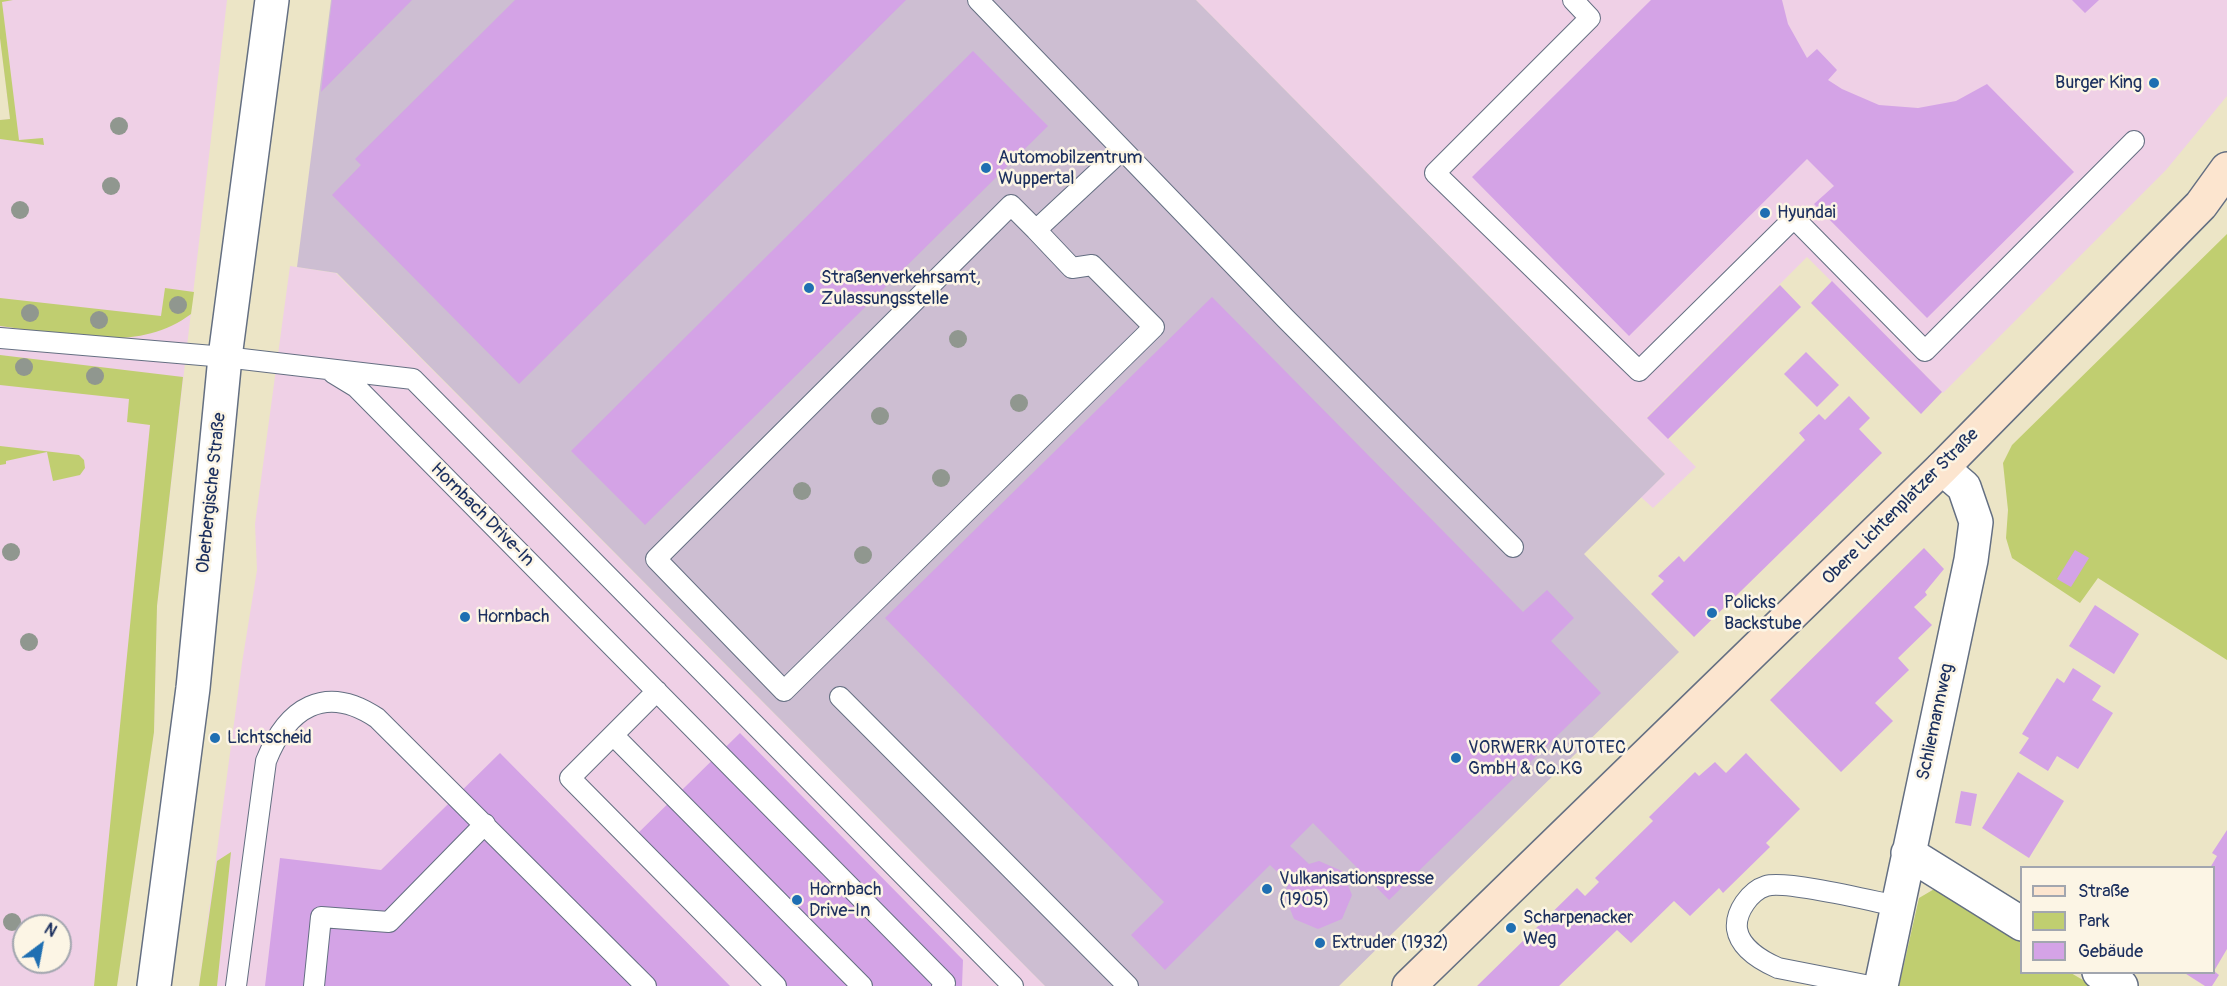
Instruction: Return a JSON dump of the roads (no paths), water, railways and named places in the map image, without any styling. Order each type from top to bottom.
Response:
[{"type":"main road","name":"Obere Lichtenplatzer Straße","points":[[1409,986],[1942,468],[2201,205],[2227,169]]},
{"type":"street","name":"Oberbergische Straße","points":[[154,986],[193,688],[225,357],[272,0]]},
{"type":"street","name":"Schliemannweg","points":[[1881,986],[1971,560],[1976,522],[1964,487],[1942,468]]},
{"type":"street","points":[[1908,853],[2020,923]]},
{"type":"street","points":[[2102,974],[2121,986]]},
{"type":"lane","points":[[978,0],[1122,150],[1513,547]]},
{"type":"lane","points":[[1573,0],[1590,18],[1435,173],[1640,372],[1794,218],[1925,351],[2134,141]]},
{"type":"lane","points":[[1036,230],[1122,150]]},
{"type":"lane","points":[[1011,204],[1036,230],[1072,268],[1092,265],[1154,327],[784,691],[656,559],[1011,204]]},
{"type":"lane","points":[[0,338],[225,357],[412,379],[1012,986]]},
{"type":"lane","name":"Hornbach Drive-In","points":[[328,370],[356,387],[948,985]]},
{"type":"lane","points":[[657,691],[570,778],[776,986]]},
{"type":"lane","points":[[840,697],[1128,986]]},
{"type":"lane","points":[[236,986],[256,855],[266,761],[275,738],[293,718],[311,706],[337,700],[361,706],[377,718],[457,794],[646,986]]},
{"type":"lane","points":[[613,735],[862,986]]},
{"type":"lane","points":[[314,986],[321,917],[389,922],[485,824]]},
{"type":"lane","points":[[1870,986],[1778,968],[1765,963],[1739,939],[1736,925],[1745,901],[1767,886],[1791,886],[1897,906]]},
{"type":"place","name":"Burger King","points":[[2154,83]]},
{"type":"place","name":"Automobilzentrum Wuppertal","points":[[986,168]]},
{"type":"place","name":"Hyundai","points":[[1765,213]]},
{"type":"place","name":"Straßenverkehrsamt, Zulassungsstelle","points":[[809,288]]},
{"type":"place","name":"Policks Backstube","points":[[1712,613]]},
{"type":"place","name":"Hornbach","points":[[465,617]]},
{"type":"place","name":"Lichtscheid","points":[[215,738]]},
{"type":"place","name":"VORWERK AUTOTEC GmbH & Co.KG","points":[[1456,758]]},
{"type":"place","name":"Vulkanisationspresse (1905)","points":[[1267,889]]},
{"type":"place","name":"Hornbach Drive-In","points":[[797,900]]},
{"type":"place","name":"Scharpenacker Weg","points":[[1511,928]]},
{"type":"place","name":"Extruder (1932)","points":[[1320,943]]}]
